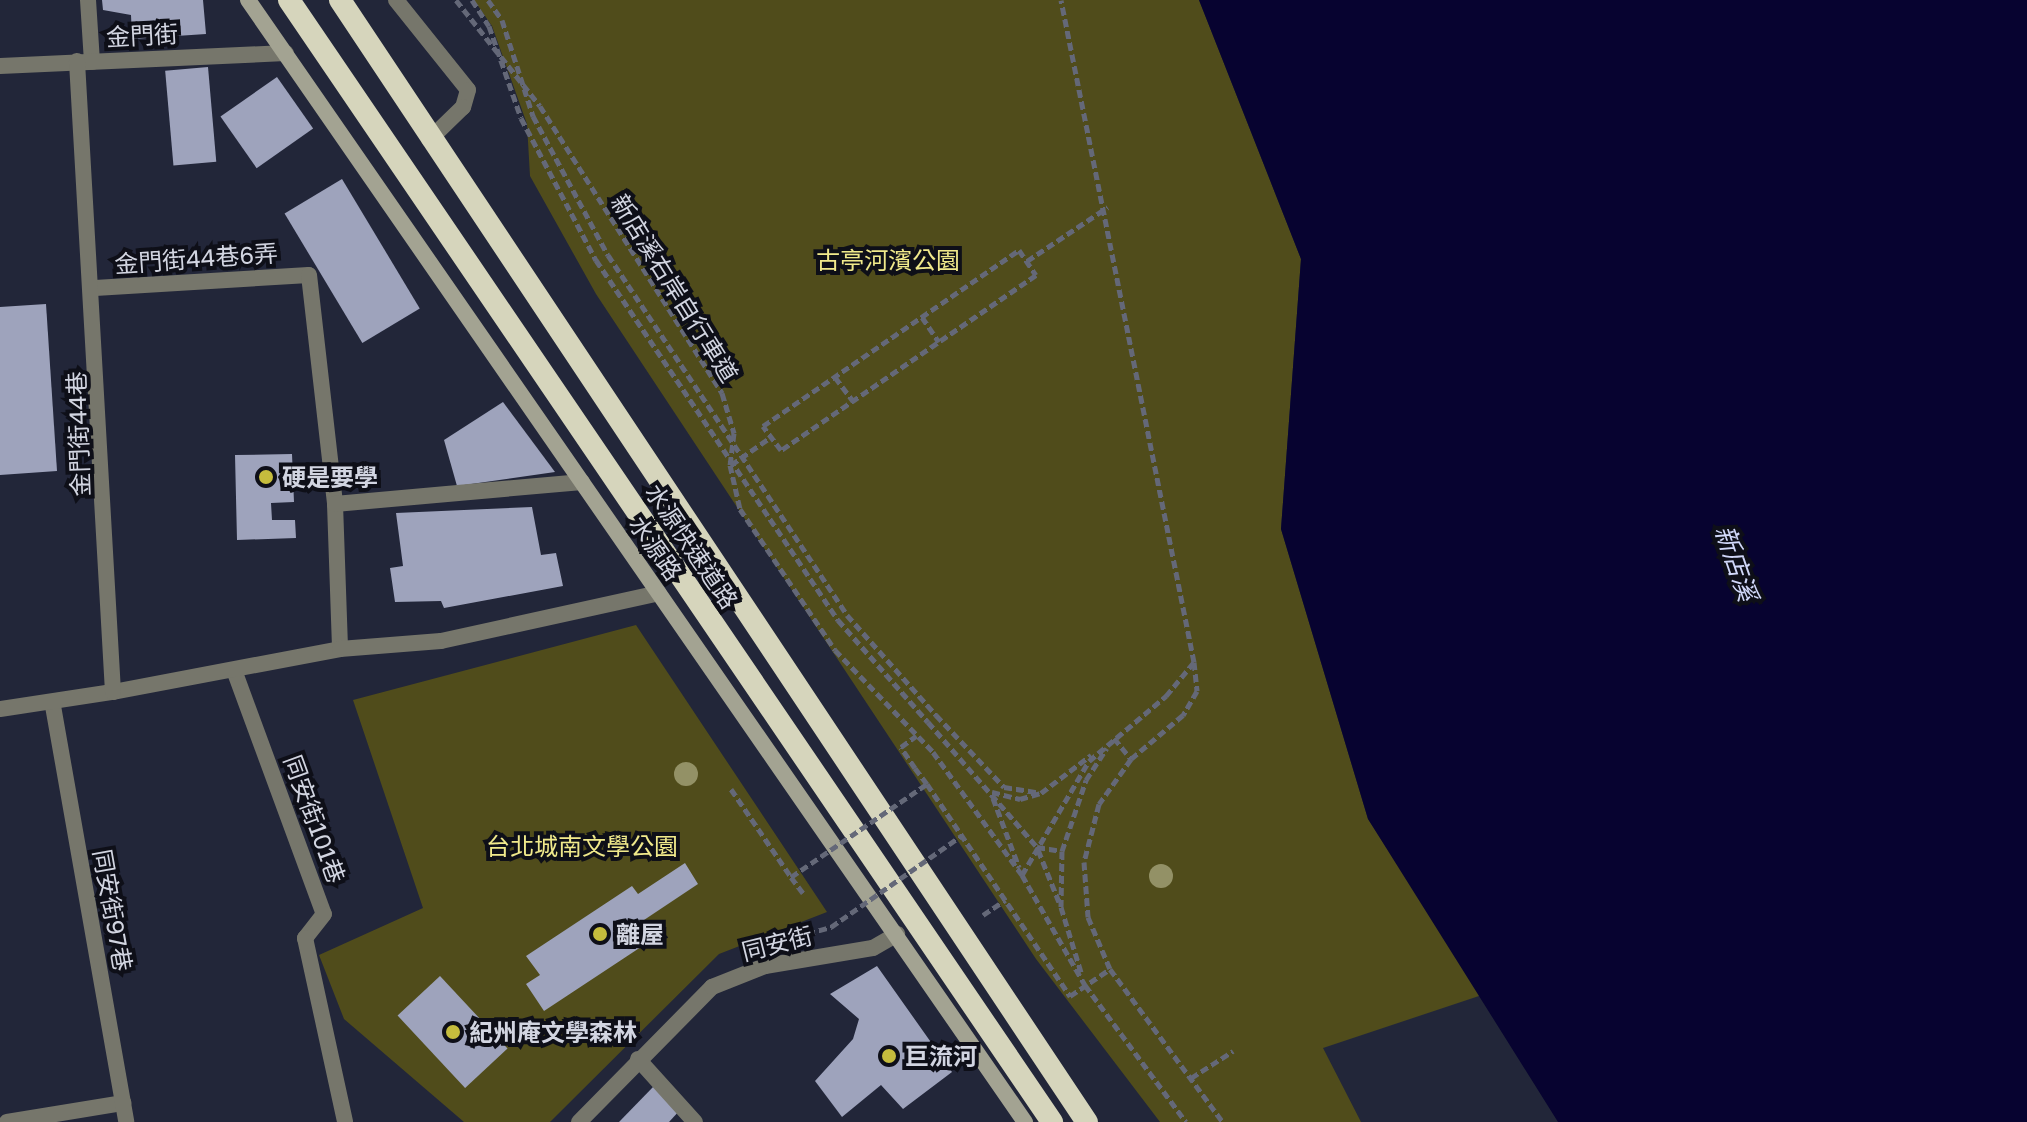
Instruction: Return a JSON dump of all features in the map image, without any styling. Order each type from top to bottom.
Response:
[{"type":"highway","name":"水源快速道路","points":[[289,0],[1052,1122]]},
{"type":"highway","points":[[326,0],[395,90]]},
{"type":"highway","name":"水源快速道路","points":[[340,0],[395,90],[1087,1122]]},
{"type":"main road","name":"水源路","points":[[248,0],[1025,1122]]},
{"type":"street","name":"金門街44巷","points":[[88,0],[84,61],[113,692]]},
{"type":"street","points":[[396,0],[468,90],[463,107],[429,140]]},
{"type":"street","name":"金門街","points":[[0,66],[286,53]]},
{"type":"street","name":"金門街44巷6弄","points":[[95,288],[309,275],[335,504],[340,649]]},
{"type":"street","points":[[335,504],[582,482]]},
{"type":"street","points":[[0,709],[53,706],[340,649],[441,641],[659,593]]},
{"type":"street","name":"同安街101巷","points":[[234,670],[324,914],[305,938],[345,1122]]},
{"type":"street","name":"同安街97巷","points":[[53,706],[126,1122]]},
{"type":"street","name":"同安街","points":[[579,1122],[712,987],[765,966],[873,948],[897,934]]},
{"type":"street","points":[[638,1059],[695,1122]]},
{"type":"street","points":[[7,1122],[123,1103]]},
{"type":"path","name":"新店溪右岸自行車道","points":[[456,0],[540,106],[722,393],[734,433],[730,465],[740,509],[820,630],[916,736],[1022,875],[1085,985],[1186,1122]]},
{"type":"path","points":[[472,0],[521,118],[596,260],[838,620],[1037,847],[1061,907],[1085,985]]},
{"type":"path","points":[[488,0],[502,20],[533,116],[608,255],[847,615],[1004,787],[1041,793]]},
{"type":"path","points":[[1061,0],[1108,207],[1197,691],[1183,715],[1131,759],[1099,804],[1084,862],[1088,917],[1110,969],[1223,1122]]},
{"type":"path","points":[[1027,261],[1108,207]]},
{"type":"path","points":[[1019,250],[1036,275],[781,450],[763,426],[922,317],[1019,250]]},
{"type":"path","points":[[922,317],[939,342]]},
{"type":"path","points":[[835,377],[853,401]]},
{"type":"path","points":[[730,465],[771,437]]},
{"type":"path","points":[[991,792],[1020,799],[1041,793],[1166,696],[1194,662]]},
{"type":"path","points":[[916,736],[901,747],[1070,996],[1110,969]]},
{"type":"path","points":[[1114,738],[1131,759]]},
{"type":"path","points":[[1022,875],[1071,784],[1114,738]]},
{"type":"path","points":[[1061,907],[1062,851],[1086,780],[1114,738]]},
{"type":"path","points":[[791,877],[927,784]]},
{"type":"path","points":[[731,789],[803,893]]},
{"type":"path","points":[[991,792],[1022,875]]},
{"type":"path","points":[[761,946],[831,927],[961,836]]},
{"type":"path","points":[[1037,847],[1062,851]]},
{"type":"path","points":[[1191,1078],[1233,1051]]},
{"type":"green space","name":"古亭河濱公園","points":[[474,0],[1199,0],[1301,259],[1281,529],[1368,819],[1482,995],[1323,1048],[1361,1122],[1160,1122],[1036,959],[596,294],[530,176],[527,124],[492,26]]},
{"type":"green space","name":"台北城南文學公園","points":[[636,625],[827,912],[719,954],[550,1122],[464,1122],[344,1019],[319,955],[423,908],[353,700]]},
{"type":"water","name":"新店溪","points":[[1199,0],[2027,0],[2027,1122],[1558,1122],[1368,819],[1281,529],[1301,259]]},
{"type":"building","points":[[102,0],[203,0],[206,34],[132,39],[131,15],[103,10]]},
{"type":"building","points":[[208,67],[216,162],[173,165],[165,71]]},
{"type":"building","points":[[277,77],[313,129],[257,168],[220,117]]},
{"type":"building","points":[[342,179],[420,308],[362,343],[285,214]]},
{"type":"building","points":[[46,304],[57,471],[0,475],[0,307]]},
{"type":"building","points":[[503,402],[555,472],[457,486],[444,440]]},
{"type":"building","points":[[292,454],[294,502],[271,503],[272,520],[295,520],[296,538],[237,540],[235,455]]},
{"type":"building","points":[[532,507],[541,555],[556,553],[563,586],[444,608],[441,601],[395,602],[390,568],[403,566],[396,513]]},
{"type":"building","name":"離屋","points":[[685,863],[698,884],[635,926],[647,943],[544,1011],[526,984],[540,975],[526,956],[632,886],[638,894]]},
{"type":"building","name":"巨流河","points":[[877,966],[952,1072],[903,1109],[881,1085],[842,1117],[815,1081],[853,1039],[859,1019],[830,994]]},
{"type":"building","name":"紀州庵文學森林","points":[[440,976],[508,1048],[465,1088],[398,1016]]},
{"type":"building","points":[[654,1086],[680,1110],[669,1122],[619,1122]]},
{"type":"place","name":"硬是要學","points":[[266,477]]},
{"type":"place","name":"離屋","points":[[600,934]]},
{"type":"place","name":"紀州庵文學森林","points":[[453,1032]]},
{"type":"place","name":"巨流河","points":[[889,1056]]}]
